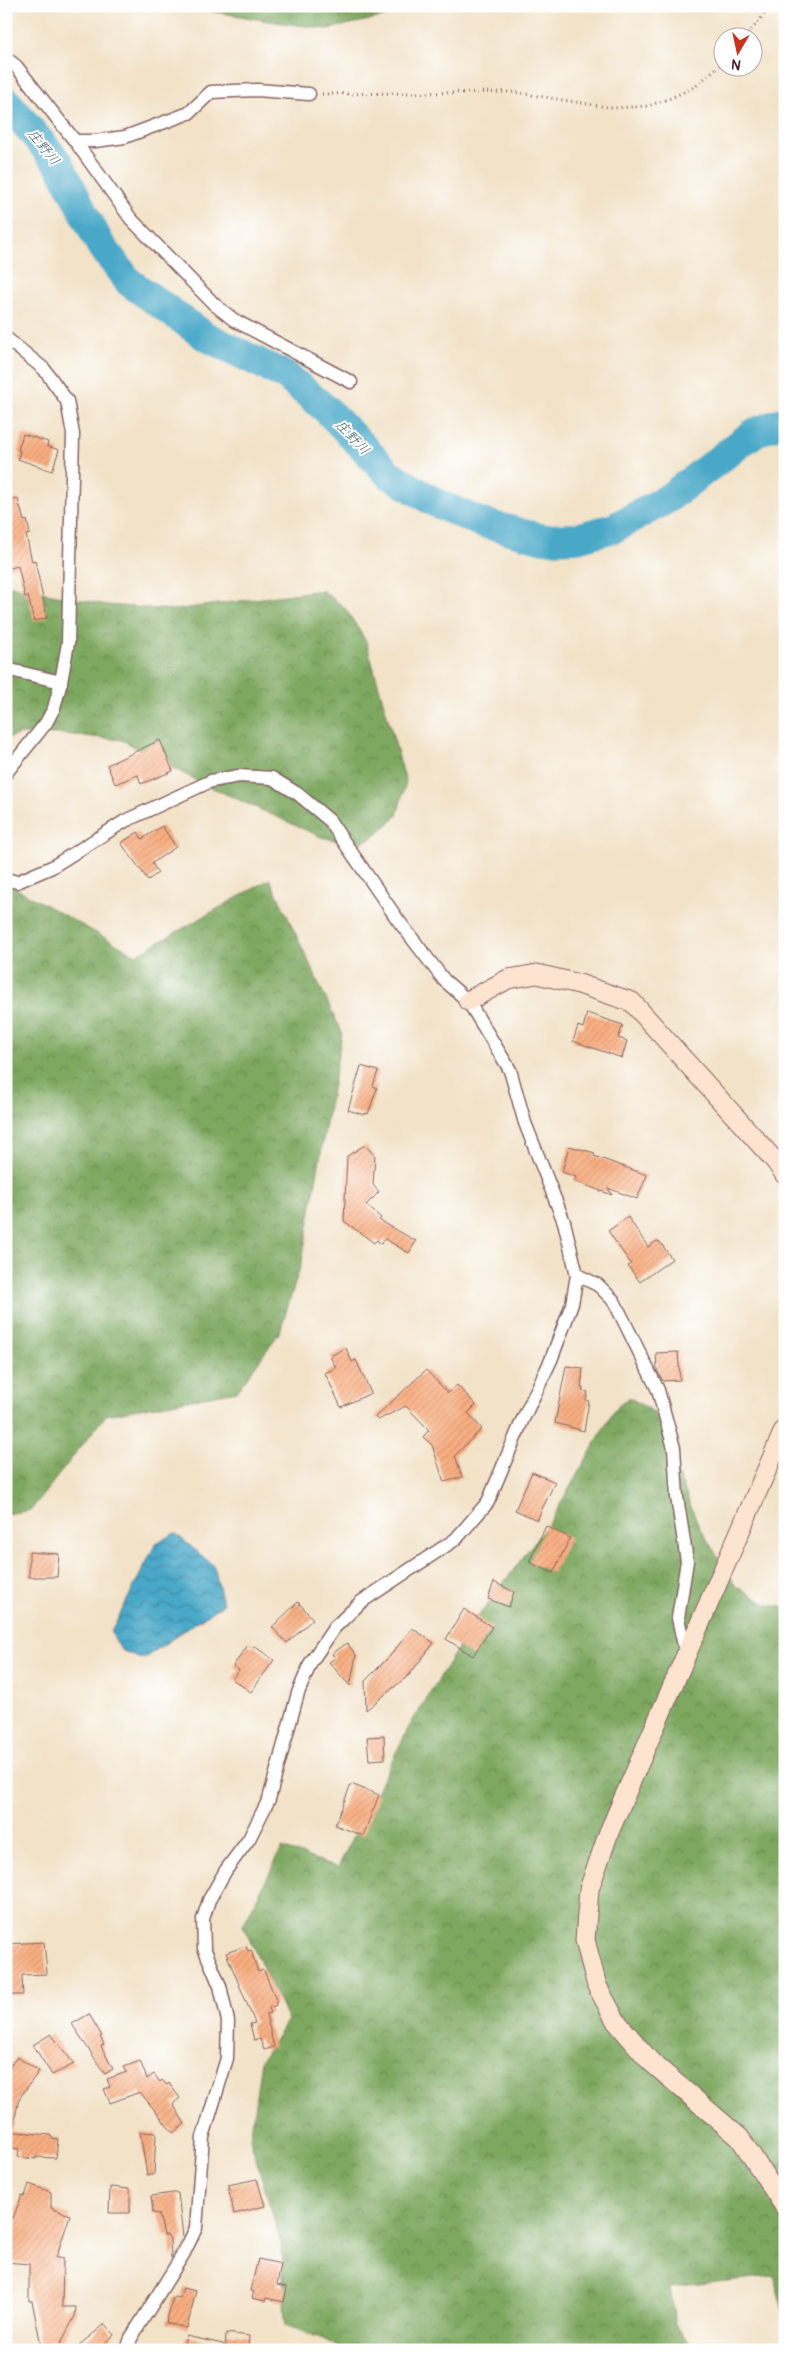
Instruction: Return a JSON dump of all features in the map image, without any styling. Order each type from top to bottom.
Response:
[{"type":"street","points":[[6,58],[16,66],[75,141],[131,219],[214,304],[234,320],[351,382]]},
{"type":"street","points":[[75,141],[95,141],[125,137],[189,113],[212,92],[257,90],[309,94]]},
{"type":"street","points":[[6,338],[44,369],[67,401],[73,434],[68,642],[62,682],[54,708],[46,723],[6,773]]},
{"type":"street","points":[[6,669],[62,682]]},
{"type":"street","points":[[6,879],[17,882],[52,867],[125,821],[211,781],[238,776],[272,778],[298,794],[329,820],[404,928],[444,980],[468,1001],[510,1070],[525,1123],[564,1222],[577,1275],[572,1304],[552,1360],[522,1421],[488,1502],[456,1539],[361,1602],[334,1628],[311,1662],[298,1693],[269,1799],[249,1839],[226,1870],[209,1900],[202,1919],[204,1948],[220,1986],[228,2021],[228,2058],[202,2137],[196,2228],[184,2253],[131,2338],[126,2350]]},
{"type":"street","points":[[468,1001],[508,979],[537,974],[579,984],[632,1002],[785,1175]]},
{"type":"street","points":[[577,1275],[598,1285],[614,1301],[660,1400],[674,1448],[677,1497],[687,1561],[678,1618],[686,1657]]},
{"type":"street","points":[[785,1428],[609,1832],[589,1889],[585,1940],[597,1986],[616,2021],[650,2061],[740,2138],[785,2207]]},
{"type":"path","points":[[753,28],[772,6]]},
{"type":"path","points":[[309,94],[514,92],[614,108],[648,106],[696,86],[714,70]]},
{"type":"green space","points":[[179,6],[401,6],[383,17],[328,29]]},
{"type":"green space","points":[[6,585],[107,605],[173,610],[322,590],[345,608],[366,641],[406,782],[397,816],[375,836],[356,845],[321,837],[197,781],[122,740],[64,734],[20,734],[6,739]]},
{"type":"green space","points":[[270,879],[342,1033],[302,1261],[280,1332],[237,1391],[106,1415],[31,1510],[6,1514],[6,883],[136,955]]},
{"type":"green space","points":[[629,1397],[655,1413],[699,1526],[735,1585],[768,1605],[785,1607],[785,2316],[773,2276],[670,2287],[675,2324],[695,2350],[345,2350],[323,2339],[285,2325],[282,2246],[250,2139],[261,2060],[288,2020],[243,1926],[282,1848],[338,1867],[409,1727],[474,1622],[551,1520],[615,1409]]},
{"type":"water","points":[[175,1533],[214,1566],[223,1604],[143,1659],[121,1650],[111,1632],[156,1543]]},
{"type":"building","points":[[23,434],[48,442],[47,446],[59,450],[52,471],[18,459],[20,451],[18,450]]},
{"type":"building","points":[[18,499],[24,521],[27,520],[30,534],[26,535],[32,561],[35,560],[47,618],[34,621],[28,596],[25,597],[18,566],[6,569],[6,502]]},
{"type":"building","points":[[160,740],[173,771],[141,784],[138,775],[115,784],[107,765]]},
{"type":"building","points":[[162,826],[176,847],[152,863],[158,873],[148,880],[121,843],[138,832],[142,839]]},
{"type":"building","points":[[587,1013],[623,1025],[618,1038],[627,1041],[622,1058],[573,1041],[578,1026],[583,1028]]},
{"type":"building","points":[[361,1066],[378,1071],[373,1086],[377,1088],[368,1114],[365,1113],[365,1115],[348,1110]]},
{"type":"building","points":[[365,1145],[375,1156],[373,1185],[379,1192],[366,1205],[381,1218],[379,1220],[416,1241],[409,1253],[385,1239],[381,1244],[377,1240],[374,1243],[344,1221],[347,1156]]},
{"type":"building","points":[[569,1146],[595,1153],[594,1156],[647,1175],[637,1199],[608,1188],[612,1195],[574,1181],[576,1177],[562,1172]]},
{"type":"building","points":[[628,1217],[648,1247],[657,1241],[660,1242],[672,1259],[640,1282],[628,1266],[631,1264],[608,1231]]},
{"type":"building","points":[[346,1348],[352,1362],[356,1360],[371,1393],[341,1407],[325,1373],[336,1368],[330,1356]]},
{"type":"building","points":[[678,1352],[680,1380],[663,1381],[657,1370],[656,1353]]},
{"type":"building","points":[[566,1366],[583,1368],[581,1388],[583,1388],[582,1391],[588,1392],[586,1400],[589,1401],[584,1431],[555,1423]]},
{"type":"building","points":[[426,1370],[448,1393],[457,1385],[476,1405],[468,1413],[482,1429],[455,1455],[462,1477],[444,1482],[432,1445],[423,1437],[429,1430],[406,1406],[378,1420],[375,1417]]},
{"type":"building","points":[[532,1472],[555,1482],[537,1520],[515,1510]]},
{"type":"building","points":[[546,1526],[570,1538],[553,1573],[529,1562]]},
{"type":"building","points":[[29,1552],[59,1554],[57,1577],[29,1577]]},
{"type":"building","points":[[494,1582],[514,1592],[509,1607],[488,1599]]},
{"type":"building","points":[[298,1602],[313,1619],[287,1643],[272,1627]]},
{"type":"building","points":[[464,1609],[492,1627],[473,1656],[446,1639]]},
{"type":"building","points":[[412,1628],[434,1643],[409,1675],[366,1710],[365,1681],[390,1656]]},
{"type":"building","points":[[347,1643],[356,1655],[350,1686],[329,1662],[335,1658],[332,1654]]},
{"type":"building","points":[[248,1645],[253,1648],[254,1646],[274,1660],[251,1692],[232,1679],[239,1670],[233,1666]]},
{"type":"building","points":[[384,1736],[385,1759],[369,1760],[367,1737]]},
{"type":"building","points":[[351,1784],[379,1795],[363,1836],[335,1825]]},
{"type":"building","points":[[44,1942],[47,1974],[22,1975],[23,1995],[6,1995],[6,1944]]},
{"type":"building","points":[[246,1946],[248,1951],[251,1950],[258,1972],[263,1970],[265,1973],[277,2002],[275,2003],[276,2005],[269,2008],[271,2013],[266,2014],[274,2047],[264,2050],[260,2039],[254,2040],[250,2024],[255,2023],[226,1953]]},
{"type":"building","points":[[89,2014],[102,2036],[100,2037],[104,2044],[101,2046],[113,2069],[105,2074],[72,2024]]},
{"type":"building","points":[[51,2034],[74,2064],[52,2075],[33,2045]]},
{"type":"building","points":[[17,2057],[39,2071],[19,2099],[12,2131],[6,2130],[6,2071]]},
{"type":"building","points":[[140,2061],[147,2079],[154,2074],[160,2082],[162,2080],[167,2085],[169,2083],[180,2098],[173,2104],[185,2124],[173,2133],[140,2092],[110,2103],[104,2089],[110,2087],[107,2079],[127,2072],[124,2067]]},
{"type":"building","points":[[6,2131],[50,2135],[52,2138],[58,2139],[56,2158],[36,2157],[36,2159],[18,2157],[19,2149],[6,2147]]},
{"type":"building","points":[[140,2132],[156,2133],[154,2175],[147,2175]]},
{"type":"building","points":[[257,2179],[265,2206],[234,2214],[228,2185]]},
{"type":"building","points":[[29,2184],[51,2192],[51,2208],[70,2215],[56,2258],[63,2258],[62,2307],[76,2307],[75,2316],[57,2350],[42,2350],[32,2301],[29,2301],[29,2264],[6,2262],[6,2218],[13,2218],[22,2195],[25,2196]]},
{"type":"building","points":[[110,2187],[130,2189],[130,2213],[109,2213]]},
{"type":"building","points":[[178,2193],[183,2237],[171,2258],[170,2239],[167,2235],[164,2235],[159,2214],[153,2213],[151,2196]]},
{"type":"building","points":[[258,2259],[281,2264],[277,2285],[287,2287],[284,2302],[266,2298],[265,2301],[252,2298],[254,2292],[250,2291]]},
{"type":"building","points":[[183,2288],[196,2291],[187,2328],[166,2323],[172,2301],[174,2297],[180,2298]]},
{"type":"building","points":[[105,2324],[114,2335],[98,2350],[73,2350]]},
{"type":"building","points":[[226,2333],[249,2336],[248,2350],[225,2350]]},
{"type":"building","points":[[186,2336],[223,2344],[223,2350],[183,2350]]},
{"type":"waterway","name":"庄野川","points":[[6,101],[59,164],[100,244],[129,282],[205,336],[286,376],[327,410],[389,474],[434,502],[482,523],[544,539],[576,538],[614,528],[667,499],[754,433],[785,421]]}]
